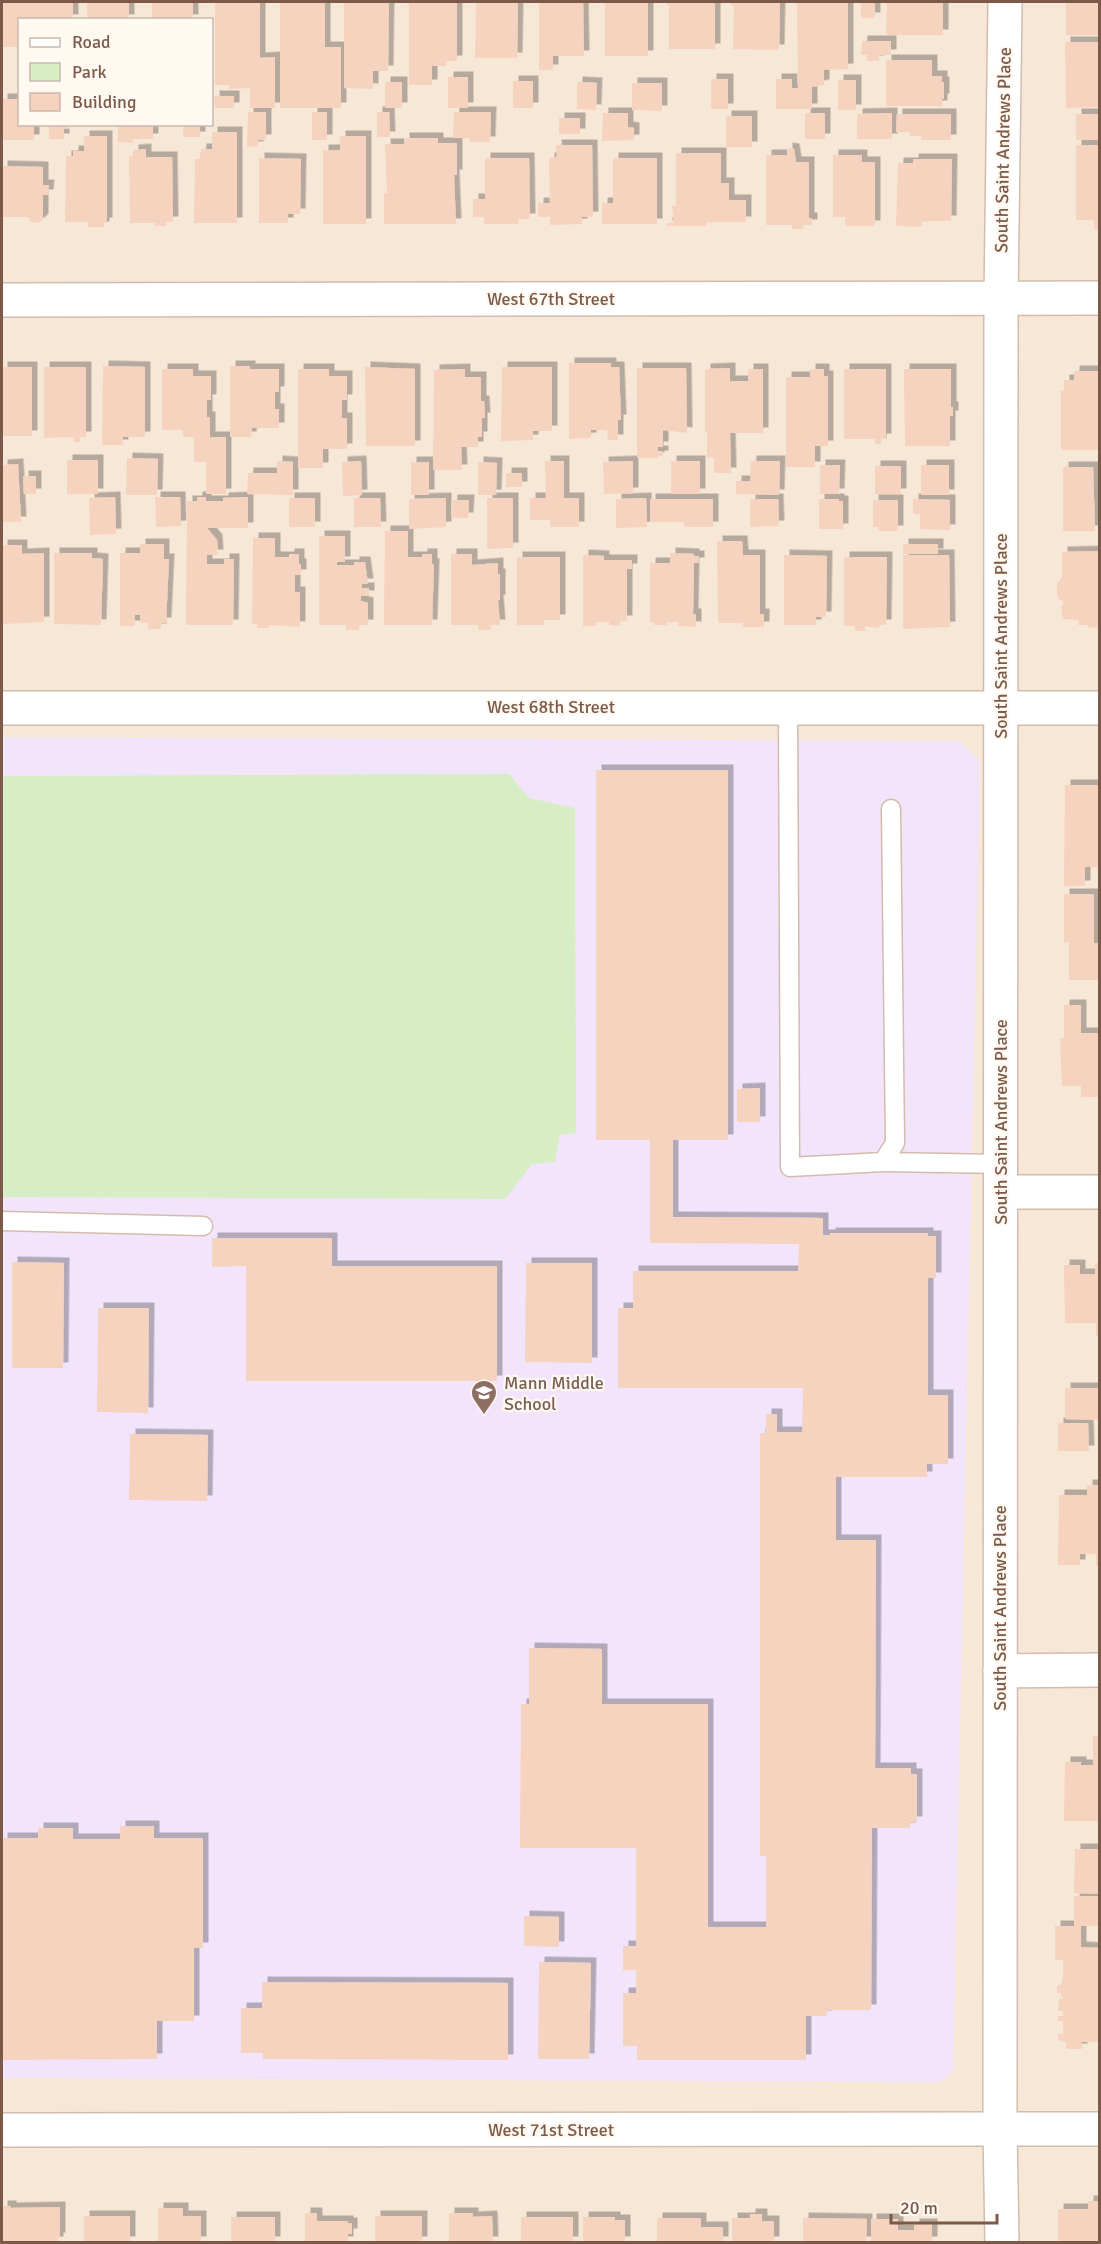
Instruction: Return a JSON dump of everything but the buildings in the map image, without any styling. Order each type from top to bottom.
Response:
[{"type":"street","name":"South Saint Andrews Place","points":[[1002,2242],[1000,2129],[1001,298],[1005,2]]},
{"type":"street","name":"West 67th Street","points":[[2,300],[1100,298]]},
{"type":"street","name":"West 68th Street","points":[[2,708],[1001,706],[1100,708]]},
{"type":"street","points":[[1001,1178],[1100,1192]]},
{"type":"street","points":[[1000,1671],[1100,1670]]},
{"type":"street","name":"West 71st Street","points":[[2,2130],[1100,2129]]},
{"type":"lane","points":[[788,707],[790,1167],[883,1162],[1001,1178]]},
{"type":"lane","points":[[883,1162],[895,1143],[891,809]]},
{"type":"lane","points":[[2,1221],[204,1226]]},
{"type":"shaded area","points":[[2,2],[1099,2],[1099,2242],[2,2242]]},
{"type":"shaded area","name":"Mann Middle School","points":[[2,737],[959,741],[980,761],[953,2072],[940,2082],[2,2078]]},
{"type":"green space","points":[[509,774],[529,798],[575,808],[576,1133],[560,1135],[555,1162],[532,1164],[505,1199],[2,1197],[2,776]]},
{"type":"place","name":"Mann Middle School","points":[[484,1416]]}]
